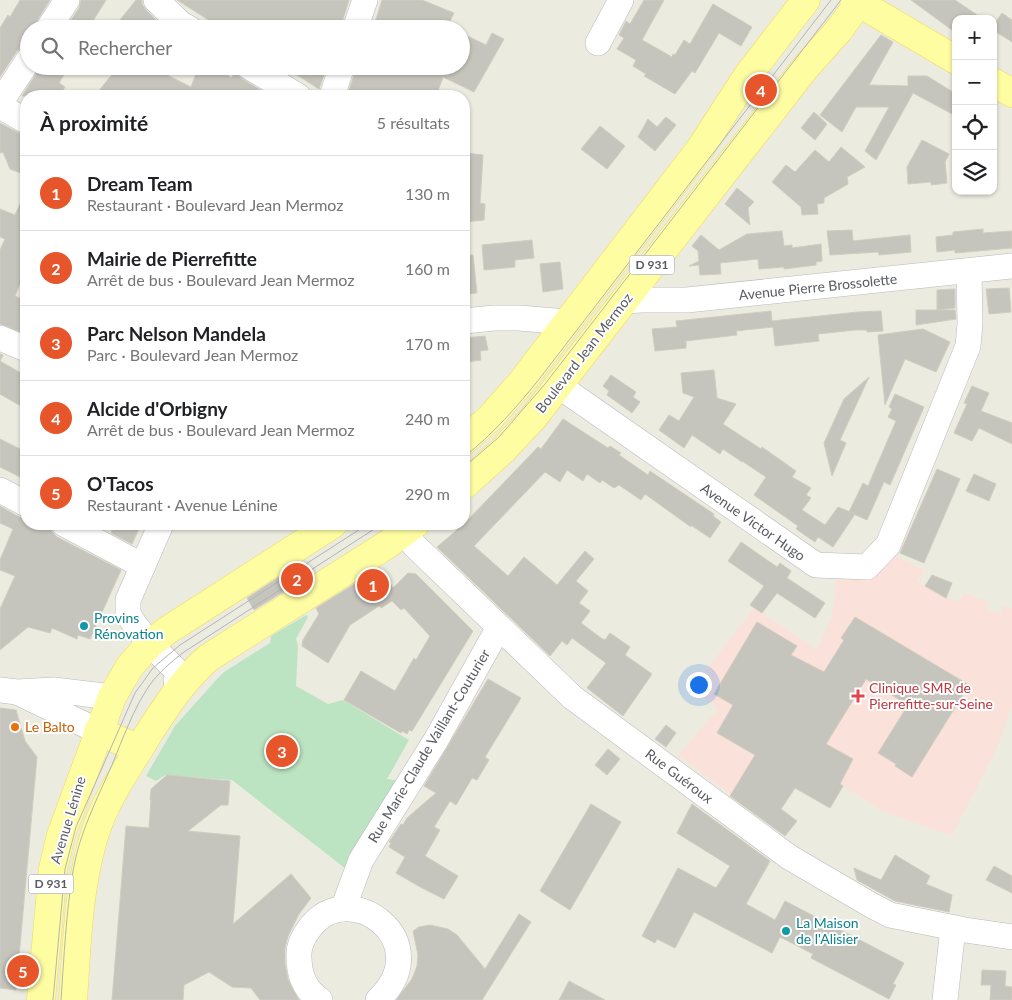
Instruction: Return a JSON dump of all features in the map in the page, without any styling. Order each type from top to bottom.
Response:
[{"type":"main road","name":"D 931","points":[[470,436],[490,418],[521,383],[700,149],[748,75],[806,0]]},
{"type":"main road","points":[[858,1],[952,58]]},
{"type":"main road","name":"Boulevard Jean Mermoz","points":[[470,479],[504,450],[559,386],[805,68],[839,30],[858,1]]},
{"type":"main road","points":[[997,84],[1012,93]]},
{"type":"main road","name":"D 931","points":[[98,731],[112,697],[130,666],[150,644],[168,630],[324,530]]},
{"type":"main road","name":"D 931","points":[[73,1000],[80,903],[86,868],[97,829],[116,787],[176,693],[193,672],[208,658],[377,551],[402,530]]},
{"type":"main road","points":[[98,731],[139,749]]},
{"type":"main road","name":"Avenue Lénine","points":[[41,1000],[53,869],[61,835],[98,731]]},
{"type":"street","points":[[54,20],[67,0]]},
{"type":"street","points":[[156,0],[177,20]]},
{"type":"street","points":[[358,20],[365,0]]},
{"type":"street","points":[[598,43],[621,0]]},
{"type":"street","points":[[20,73],[0,104],[20,117]]},
{"type":"street","points":[[263,75],[288,90]]},
{"type":"street","points":[[334,90],[339,75]]},
{"type":"street","name":"Avenue Pierre Brossolette","points":[[623,302],[687,300],[1012,266]]},
{"type":"street","name":"Avenue Victor Hugo","points":[[559,386],[816,565],[867,567],[888,545],[968,346],[970,324],[969,271]]},
{"type":"street","points":[[470,320],[519,318],[567,322]]},
{"type":"street","points":[[0,338],[20,346]]},
{"type":"street","points":[[0,490],[20,501]]},
{"type":"street","points":[[75,530],[143,566]]},
{"type":"street","points":[[158,530],[128,600],[128,614],[150,644],[176,671],[176,693]]},
{"type":"street","name":"Rue Guéroux","points":[[408,530],[414,545],[572,697],[789,857],[871,905],[890,914],[953,928],[1012,937]]},
{"type":"street","name":"Rue Marie-Claude Vaillant-Couturier","points":[[343,909],[358,866],[393,806],[436,740],[499,627]]},
{"type":"street","points":[[9,691],[54,690],[112,697]]},
{"type":"street","points":[[9,691],[98,731]]},
{"type":"street","points":[[318,1000],[306,986],[299,970],[298,954],[303,937],[313,924],[327,914],[343,909],[369,913],[381,920],[390,930],[397,944],[399,960],[397,976],[389,990],[378,1000]]},
{"type":"street","points":[[944,1000],[953,928]]},
{"type":"shaded area","name":"Clinique SMR de Pierrefitte-sur-Seine","points":[[888,553],[925,570],[917,581],[938,594],[958,602],[964,593],[989,602],[987,609],[1000,613],[1003,606],[1012,608],[1012,706],[997,748],[952,836],[882,811],[843,786],[763,742],[731,795],[678,755],[718,709],[693,687],[754,608],[817,649],[832,616],[837,577],[848,580],[876,568]]},
{"type":"green space","points":[[306,615],[308,617],[296,639],[298,646],[296,686],[328,704],[343,700],[409,740],[387,779],[400,781],[346,869],[232,780],[165,775],[156,781],[146,776],[175,726],[217,679],[224,672],[270,643],[271,636]]},
{"type":"building","points":[[20,0],[50,0],[38,20],[20,20],[20,48],[0,77],[0,28],[8,15],[10,17]]},
{"type":"building","points":[[81,0],[106,0],[94,20],[71,20],[79,8]]},
{"type":"building","points":[[136,0],[142,0],[146,10],[156,20],[120,20]]},
{"type":"building","points":[[177,0],[349,0],[343,20],[209,20]]},
{"type":"building","points":[[382,0],[422,0],[454,13],[450,20],[376,20]]},
{"type":"building","points":[[644,0],[664,0],[642,40],[672,57],[684,40],[690,44],[713,4],[752,27],[741,46],[719,33],[695,73],[692,71],[675,94],[644,76],[646,74],[633,66],[636,60],[617,49],[624,38],[619,35],[626,21],[630,24]]},
{"type":"building","points":[[911,0],[955,0],[977,15],[952,15],[952,30]]},
{"type":"building","points":[[1002,13],[1012,20],[1012,42],[997,33],[997,20]]},
{"type":"building","points":[[492,33],[504,39],[474,92],[443,77],[438,90],[349,90],[354,75],[470,75],[470,37],[486,45]]},
{"type":"building","points":[[881,35],[893,42],[869,85],[908,86],[908,76],[927,76],[952,92],[952,114],[913,93],[876,160],[865,151],[889,107],[856,107],[842,132],[820,115]]},
{"type":"building","points":[[35,75],[64,75],[59,83],[65,87],[63,90],[26,90]]},
{"type":"building","points":[[112,75],[167,75],[191,87],[196,75],[228,75],[231,78],[233,75],[237,75],[260,90],[100,90]]},
{"type":"building","points":[[297,75],[324,75],[319,89]]},
{"type":"building","points":[[814,112],[827,124],[815,140],[801,128]]},
{"type":"building","points":[[666,117],[676,125],[655,151],[638,137],[648,119],[657,127]]},
{"type":"building","points":[[0,123],[20,133],[20,173],[10,169],[3,152],[0,153]]},
{"type":"building","points":[[600,126],[625,146],[607,169],[581,149]]},
{"type":"building","points":[[922,140],[949,154],[945,162],[947,183],[931,185],[931,182],[908,184],[907,167]]},
{"type":"building","points":[[841,147],[865,167],[847,177],[848,184],[824,198],[824,203],[817,204],[818,214],[802,215],[801,207],[772,182],[786,165],[795,172],[815,150],[829,162]]},
{"type":"building","points":[[470,154],[483,155],[480,203],[485,204],[484,220],[470,221]]},
{"type":"building","points":[[737,188],[754,202],[748,208],[750,225],[725,204]]},
{"type":"building","points":[[20,204],[20,284],[15,296],[20,298],[20,332],[0,324],[0,250],[5,239],[0,237],[0,209],[15,215]]},
{"type":"building","points":[[983,229],[983,233],[1012,231],[1012,248],[955,253],[955,250],[937,252],[936,237],[953,235],[953,232]]},
{"type":"building","points":[[852,230],[853,241],[910,235],[911,252],[879,255],[878,252],[830,255],[827,231]]},
{"type":"building","points":[[782,231],[784,246],[792,245],[792,248],[821,244],[822,261],[816,262],[816,265],[784,269],[784,267],[759,269],[758,259],[720,263],[721,274],[700,275],[699,265],[689,266],[699,261],[698,251],[692,246],[701,235],[719,250],[747,234]]},
{"type":"building","points":[[532,240],[534,258],[515,260],[515,267],[484,270],[482,245]]},
{"type":"building","points":[[470,255],[473,255],[477,293],[470,294]]},
{"type":"building","points":[[560,262],[563,289],[543,292],[540,264]]},
{"type":"building","points":[[1009,288],[1011,312],[989,314],[986,289]]},
{"type":"building","points":[[955,289],[955,308],[937,310],[937,290]]},
{"type":"building","points":[[916,310],[955,310],[956,319],[916,325]]},
{"type":"building","points":[[771,311],[772,321],[881,311],[883,331],[867,332],[867,330],[855,330],[818,334],[819,341],[775,346],[773,327],[736,331],[737,335],[686,341],[686,348],[655,351],[652,329],[677,327],[676,321]]},
{"type":"building","points":[[923,329],[950,342],[936,372],[905,359],[885,405],[878,335]]},
{"type":"building","points":[[485,336],[488,350],[480,351],[481,360],[470,361],[470,337]]},
{"type":"building","points":[[0,361],[20,373],[20,406],[0,394]]},
{"type":"building","points":[[714,370],[717,398],[736,404],[723,424],[761,449],[762,447],[796,471],[792,477],[811,488],[806,495],[811,498],[802,510],[825,525],[838,507],[855,514],[833,547],[818,537],[815,542],[796,529],[798,526],[754,495],[766,477],[723,449],[720,454],[692,435],[684,448],[659,430],[669,415],[679,421],[694,397],[683,393],[681,373]]},
{"type":"building","points":[[611,375],[636,392],[633,397],[640,402],[632,413],[607,395],[609,391],[603,386]]},
{"type":"building","points":[[869,377],[840,440],[846,443],[832,476],[824,443],[844,399]]},
{"type":"building","points":[[972,386],[989,393],[981,411],[1012,423],[1012,444],[979,428],[972,441],[954,433],[967,404],[964,403]]},
{"type":"building","points":[[895,394],[924,407],[890,485],[884,482],[867,520],[849,512],[863,483],[868,486],[896,421],[888,417],[892,409],[889,407]]},
{"type":"building","points":[[563,419],[608,448],[610,446],[621,453],[619,455],[648,475],[650,471],[714,514],[713,516],[721,522],[710,538],[691,525],[691,527],[645,494],[641,500],[619,485],[614,488],[602,480],[600,483],[587,474],[583,481],[567,470],[560,482],[545,472],[474,546],[508,576],[524,557],[557,585],[585,551],[594,559],[576,581],[588,591],[579,603],[590,611],[581,623],[605,640],[610,633],[630,647],[625,655],[652,674],[623,716],[587,688],[606,663],[572,638],[567,645],[562,641],[550,656],[437,547],[457,530],[470,530],[470,518],[538,447],[541,449]]},
{"type":"building","points":[[0,439],[20,449],[20,477],[0,467]]},
{"type":"building","points":[[937,469],[960,479],[924,563],[900,553]]},
{"type":"building","points":[[974,474],[996,484],[989,501],[966,491]]},
{"type":"building","points":[[0,506],[20,517],[20,530],[51,530],[57,537],[121,570],[90,639],[78,635],[77,639],[52,628],[50,633],[28,627],[0,650],[0,609],[15,576],[0,570],[0,560],[13,529],[0,523]]},
{"type":"building","points":[[112,530],[138,530],[132,544],[111,533]]},
{"type":"building","points":[[741,542],[777,567],[780,563],[791,571],[787,578],[825,603],[815,618],[777,593],[762,613],[750,605],[764,586],[728,561]]},
{"type":"building","points":[[380,568],[393,588],[408,573],[416,574],[473,631],[412,731],[409,730],[407,734],[402,731],[401,733],[344,700],[361,671],[395,691],[414,658],[416,660],[430,636],[404,608],[401,610],[392,601],[381,608],[379,606],[350,625],[328,663],[302,646],[303,640],[319,614],[316,608]]},
{"type":"building","points":[[932,575],[952,583],[946,598],[925,586]]},
{"type":"building","points":[[279,577],[286,590],[254,610],[247,598]]},
{"type":"building","points":[[855,617],[969,685],[912,777],[878,753],[908,705],[866,679],[826,744],[853,759],[840,784],[843,786],[830,808],[795,788],[781,809],[797,821],[785,836],[730,796],[755,755],[717,733],[733,705],[714,694],[757,622],[797,646],[791,655],[824,672],[844,640],[841,638]]},
{"type":"building","points":[[488,679],[521,698],[485,757],[489,760],[477,780],[472,778],[456,805],[450,801],[434,827],[440,830],[425,856],[458,876],[444,899],[396,873],[405,857],[389,847],[391,843],[389,842],[401,824],[403,825],[407,818],[436,793],[424,786]]},
{"type":"building","points":[[0,708],[16,710],[25,741],[37,757],[16,990],[0,988]]},
{"type":"building","points":[[666,725],[676,733],[666,747],[655,739]]},
{"type":"building","points":[[608,749],[620,759],[607,775],[595,765]]},
{"type":"building","points":[[167,775],[230,781],[228,805],[221,805],[188,831],[240,836],[233,924],[291,874],[311,898],[299,914],[288,936],[285,948],[285,964],[288,979],[299,1000],[260,1000],[251,988],[232,987],[209,972],[184,985],[183,1000],[112,1000],[126,826],[149,828],[151,789]]},
{"type":"building","points":[[591,804],[621,822],[570,910],[540,891]]},
{"type":"building","name":"La Maison de l'Alisier","points":[[692,804],[770,861],[746,904],[775,920],[785,901],[904,963],[893,984],[896,985],[889,999],[811,958],[813,954],[780,937],[772,953],[694,912],[675,948],[657,939],[655,943],[642,936],[678,868],[716,888],[730,866],[677,833]]},
{"type":"building","points":[[895,855],[930,876],[926,884],[952,895],[949,912],[895,901],[857,880],[854,868],[881,880]]},
{"type":"building","points":[[994,866],[1012,876],[1012,893],[986,880]]},
{"type":"building","points":[[519,914],[531,922],[482,1000],[396,1000],[412,979],[417,966],[418,955],[413,931],[419,927],[430,925],[448,929],[457,935],[485,969]]},
{"type":"building","points":[[982,970],[1006,971],[1005,986],[1012,987],[1012,1000],[990,1000],[991,985],[981,985]]},
{"type":"building","points":[[569,981],[605,1000],[559,1000]]},
{"type":"tram line","points":[[470,452],[504,420],[540,378],[831,0]]},
{"type":"tram line","points":[[470,462],[499,437],[545,384],[841,0]]},
{"type":"tram line","points":[[53,1000],[65,869],[76,827],[135,693],[153,668],[180,645],[359,530]]},
{"type":"tram line","points":[[61,1000],[69,903],[76,857],[89,817],[129,724],[149,686],[165,668],[184,652],[373,530]]},
{"type":"place","name":"Alcide d'Orbigny","points":[[761,90]]},
{"type":"place","name":"Mairie de Pierrefitte","points":[[297,579]]},
{"type":"place","name":"Dream Team","points":[[373,585]]},
{"type":"place","name":"Provins Rénovation","points":[[84,626]]},
{"type":"place","name":"Clinique SMR de Pierrefitte-sur-Seine","points":[[858,696]]},
{"type":"place","name":"Le Balto","points":[[15,727]]},
{"type":"place","name":"Parc Nelson Mandela","points":[[282,751]]},
{"type":"place","name":"La Maison de l'Alisier","points":[[786,931]]},
{"type":"place","name":"O'Tacos","points":[[23,971]]}]
